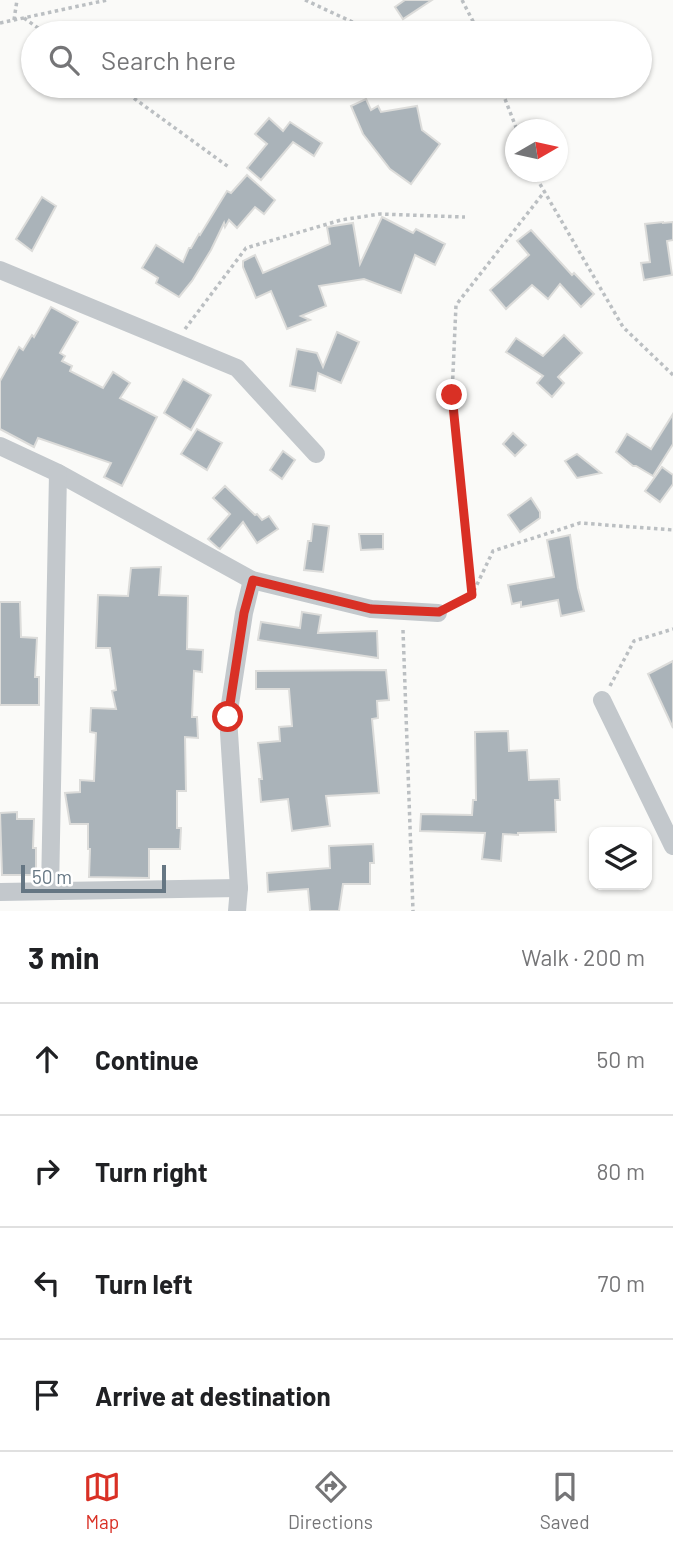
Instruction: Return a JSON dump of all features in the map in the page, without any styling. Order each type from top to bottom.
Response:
[{"type":"street","points":[[0,270],[237,368],[316,454]]},
{"type":"street","points":[[0,446],[58,473],[253,580],[371,609],[439,612]]},
{"type":"street","points":[[50,891],[58,473]]},
{"type":"street","points":[[237,911],[239,888],[228,717],[244,613],[253,580]]},
{"type":"street","points":[[602,701],[673,846]]},
{"type":"street","points":[[0,892],[239,888]]},
{"type":"path","points":[[14,20],[16,0]]},
{"type":"path","points":[[0,23],[107,0]]},
{"type":"path","points":[[305,0],[350,21]]},
{"type":"path","points":[[462,0],[473,21]]},
{"type":"path","points":[[24,18],[28,21]]},
{"type":"path","points":[[134,98],[230,168]]},
{"type":"path","points":[[505,98],[513,119]]},
{"type":"path","points":[[539,182],[623,327],[673,375]]},
{"type":"path","points":[[472,595],[452,395],[456,305],[544,191]]},
{"type":"path","points":[[176,342],[246,248],[341,220],[380,214],[465,217]]},
{"type":"path","points":[[439,612],[472,595],[493,551],[580,523],[673,530]]},
{"type":"path","points":[[402,611],[413,911]]},
{"type":"path","points":[[602,701],[635,641],[673,629]]},
{"type":"building","points":[[405,0],[432,0],[403,19],[395,7]]},
{"type":"building","points":[[366,99],[371,110],[378,106],[381,112],[417,106],[422,130],[440,144],[411,184],[390,169],[363,134],[351,106]]},
{"type":"building","points":[[269,118],[283,131],[290,122],[322,143],[314,156],[293,142],[261,180],[247,168],[267,144],[255,134]]},
{"type":"building","points":[[247,175],[275,200],[264,214],[255,207],[237,228],[229,220],[225,227],[224,223],[211,250],[179,297],[156,283],[158,278],[142,268],[156,245],[183,262],[189,248],[227,191],[231,193]]},
{"type":"building","points":[[42,197],[56,206],[32,251],[16,239]]},
{"type":"building","points":[[382,217],[413,233],[416,229],[445,244],[435,265],[415,255],[401,293],[364,279],[319,286],[326,306],[301,316],[310,320],[287,329],[271,291],[256,298],[243,261],[255,255],[263,273],[330,244],[327,227],[353,223],[360,264]]},
{"type":"building","points":[[673,222],[673,240],[667,241],[672,275],[644,280],[641,263],[650,262],[645,224]]},
{"type":"building","points":[[531,230],[572,275],[574,273],[594,294],[581,307],[560,284],[548,299],[532,285],[506,309],[490,290],[529,255],[517,241]]},
{"type":"building","points":[[51,307],[78,322],[60,353],[65,356],[62,361],[72,366],[70,371],[103,388],[113,372],[130,383],[120,398],[157,417],[122,486],[104,477],[111,463],[38,438],[34,447],[0,429],[0,381],[19,347],[23,350],[32,335],[34,337]]},
{"type":"building","points":[[337,332],[359,342],[341,383],[318,373],[315,391],[290,386],[297,349],[317,353],[323,367]]},
{"type":"building","points":[[564,335],[582,353],[558,377],[564,383],[552,397],[537,383],[543,376],[506,352],[516,338],[543,356]]},
{"type":"building","points":[[183,379],[211,395],[191,430],[164,413]]},
{"type":"building","points":[[673,414],[673,444],[653,476],[633,466],[616,452],[627,434],[651,449]]},
{"type":"building","points":[[197,429],[222,443],[207,470],[181,454]]},
{"type":"building","points":[[513,433],[526,445],[515,456],[503,444]]},
{"type":"building","points":[[283,451],[295,460],[282,479],[270,470]]},
{"type":"building","points":[[577,454],[601,473],[577,478],[565,461]]},
{"type":"building","points":[[662,467],[673,475],[673,484],[660,502],[645,491]]},
{"type":"building","points":[[225,486],[262,520],[269,516],[278,529],[257,543],[243,522],[220,549],[218,548],[208,539],[230,514],[213,498]]},
{"type":"building","points":[[531,498],[540,512],[540,518],[520,532],[508,515]]},
{"type":"building","points":[[313,524],[329,526],[323,572],[304,570]]},
{"type":"building","points":[[359,534],[383,534],[383,549],[361,550]]},
{"type":"building","points":[[570,535],[584,611],[561,616],[558,600],[521,607],[521,602],[512,604],[508,585],[554,577],[547,540]]},
{"type":"building","points":[[161,567],[159,595],[188,596],[187,649],[203,650],[202,672],[194,671],[192,717],[197,717],[198,738],[185,737],[186,791],[177,791],[180,849],[149,849],[149,878],[89,877],[88,824],[70,824],[65,793],[80,792],[80,780],[94,781],[96,733],[90,732],[91,708],[116,709],[112,691],[116,690],[110,648],[96,648],[98,595],[128,596],[131,568]]},
{"type":"building","points":[[0,602],[20,602],[21,637],[37,638],[35,677],[39,677],[39,705],[0,705]]},
{"type":"building","points":[[302,612],[321,615],[318,633],[377,631],[378,658],[258,640],[261,622],[300,628]]},
{"type":"building","points":[[673,661],[673,728],[648,674]]},
{"type":"building","points":[[386,670],[389,700],[377,701],[378,718],[372,719],[379,793],[326,796],[330,826],[292,831],[288,799],[261,802],[259,779],[262,779],[258,743],[280,741],[279,727],[292,726],[289,689],[256,689],[256,671]]},
{"type":"building","points":[[508,731],[509,751],[527,750],[529,780],[559,779],[560,800],[555,800],[556,832],[503,834],[501,861],[482,859],[485,833],[420,831],[421,814],[472,815],[473,800],[476,800],[475,732]]},
{"type":"building","points":[[17,812],[17,819],[34,819],[36,875],[2,875],[0,813]]},
{"type":"building","points":[[373,844],[374,863],[370,863],[370,884],[343,884],[339,911],[310,911],[308,889],[268,892],[267,873],[330,868],[329,846]]},
{"type":"route","points":[[228,717],[244,613],[253,580],[371,609],[439,612],[472,595],[452,395]]}]
